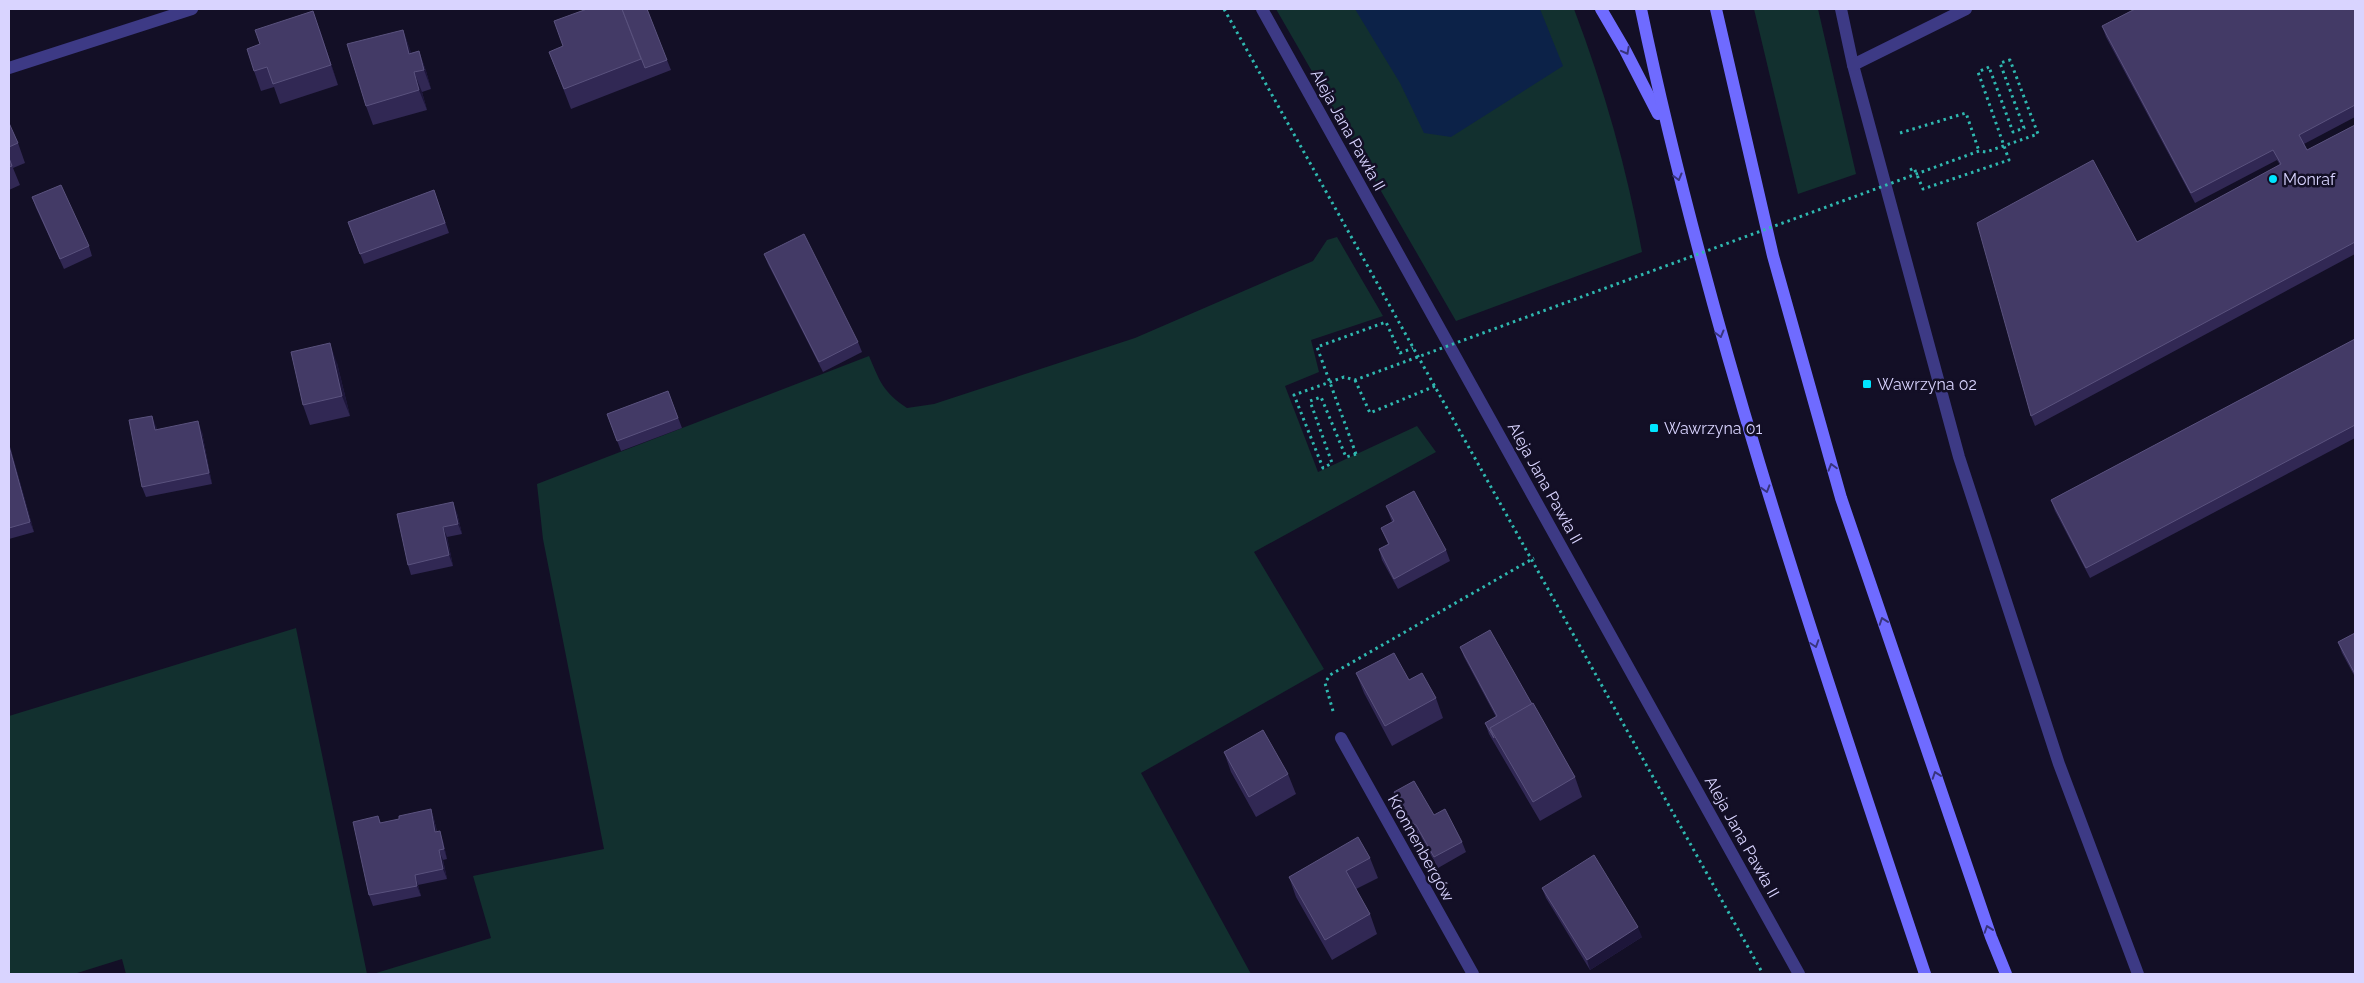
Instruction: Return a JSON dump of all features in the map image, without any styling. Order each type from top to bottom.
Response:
[{"type":"main road","points":[[1601,9],[1625,50],[1666,130]]},
{"type":"main road","points":[[1640,9],[1666,130],[1724,346],[1794,580],[1925,974]]},
{"type":"main road","points":[[1716,9],[1773,256],[1841,498],[1991,937],[2006,974]]},
{"type":"street","points":[[9,68],[192,9]]},
{"type":"street","name":"Aleja Jana Pawła II","points":[[1262,9],[1799,974]]},
{"type":"street","points":[[1841,9],[1852,65],[1959,457],[2059,764],[2138,974]]},
{"type":"street","points":[[1852,65],[1966,9]]},
{"type":"street","name":"Kronnenbergów","points":[[1342,738],[1473,974]]},
{"type":"path","points":[[1224,9],[1434,386],[1533,559],[1763,974]]},
{"type":"path","points":[[1413,348],[1400,353],[1386,322],[1317,347],[1356,454],[1346,457],[1321,397],[1310,401],[1332,463],[1323,468],[1294,395],[1344,377],[1355,380],[1979,152],[1986,152],[2038,134],[2010,60],[2000,63],[2024,128],[2013,132],[1989,68],[1978,72],[2009,160],[1923,189],[1914,168],[1883,179]]},
{"type":"path","points":[[1897,134],[1966,113],[1979,152]]},
{"type":"path","points":[[1355,380],[1370,413],[1434,386]]},
{"type":"path","points":[[1342,738],[1326,692],[1326,684],[1330,675],[1560,543]]},
{"type":"green space","points":[[1276,9],[1574,9],[1614,129],[1642,252],[1456,321]]},
{"type":"green space","points":[[1754,9],[1818,9],[1856,174],[1798,194]]},
{"type":"green space","points":[[1337,237],[1383,316],[1311,340],[1319,372],[1285,386],[1318,472],[1417,426],[1436,452],[1254,552],[1324,669],[1141,773],[1251,974],[373,974],[491,938],[473,876],[604,849],[543,539],[537,484],[869,356],[883,386],[892,397],[907,408],[934,404],[1135,338],[1313,261],[1327,240]]},
{"type":"green space","points":[[296,628],[367,974],[126,974],[122,959],[74,974],[9,974],[9,716]]},
{"type":"water","points":[[1355,9],[1540,9],[1563,66],[1451,137],[1424,133],[1400,83]]},
{"type":"building","points":[[587,9],[622,9],[641,59],[564,89],[549,52],[563,46],[554,21]]},
{"type":"building","points":[[622,9],[647,9],[667,60],[645,68]]},
{"type":"building","points":[[2135,9],[2355,9],[2355,105],[2299,135],[2307,150],[2355,125],[2355,242],[2031,416],[1977,223],[2093,160],[2137,242],[2281,164],[2273,150],[2191,193],[2102,26]]},
{"type":"building","points":[[313,11],[331,65],[273,84],[267,67],[254,71],[247,49],[260,44],[255,30]]},
{"type":"building","points":[[403,30],[409,54],[419,51],[424,70],[414,72],[419,90],[366,106],[347,44]]},
{"type":"building","points":[[9,123],[18,143],[9,147]]},
{"type":"building","points":[[61,185],[89,246],[60,259],[32,197]]},
{"type":"building","points":[[434,190],[445,223],[360,254],[348,222]]},
{"type":"building","points":[[804,234],[858,342],[819,362],[764,254]]},
{"type":"building","points":[[2355,339],[2355,425],[2086,568],[2051,500]]},
{"type":"building","points":[[330,343],[342,396],[303,405],[291,352]]},
{"type":"building","points":[[668,391],[678,418],[617,441],[607,414]]},
{"type":"building","points":[[152,416],[155,430],[198,421],[209,473],[142,487],[129,420]]},
{"type":"building","points":[[9,446],[30,522],[9,528]]},
{"type":"building","points":[[1414,491],[1446,550],[1394,579],[1379,549],[1389,544],[1381,528],[1394,521],[1386,506]]},
{"type":"building","points":[[453,502],[458,524],[443,527],[449,555],[408,565],[397,514]]},
{"type":"building","points":[[1490,630],[1532,704],[1490,728],[1494,738],[1485,723],[1497,716],[1460,647]]},
{"type":"building","points":[[2355,633],[2355,674],[2338,642]]},
{"type":"building","points":[[1394,653],[1409,680],[1422,673],[1436,698],[1385,726],[1356,673]]},
{"type":"building","points":[[1533,703],[1575,777],[1533,802],[1490,728]]},
{"type":"building","points":[[1263,730],[1288,774],[1249,797],[1224,752]]},
{"type":"building","points":[[1414,781],[1434,815],[1445,809],[1462,842],[1434,857],[1416,825],[1411,823],[1394,792]]},
{"type":"building","points":[[431,809],[435,832],[440,831],[444,849],[439,850],[443,869],[415,875],[417,886],[369,895],[353,822],[378,816],[380,823],[399,819],[399,816]]},
{"type":"building","points":[[1358,837],[1370,858],[1346,871],[1370,914],[1325,940],[1289,877]]},
{"type":"building","points":[[1594,855],[1638,927],[1587,960],[1542,888]]},
{"type":"place","name":"Monraf","points":[[2273,179]]},
{"type":"place","name":"Wawrzyna 02","points":[[1867,384]]},
{"type":"place","name":"Wawrzyna 01","points":[[1654,428]]}]
